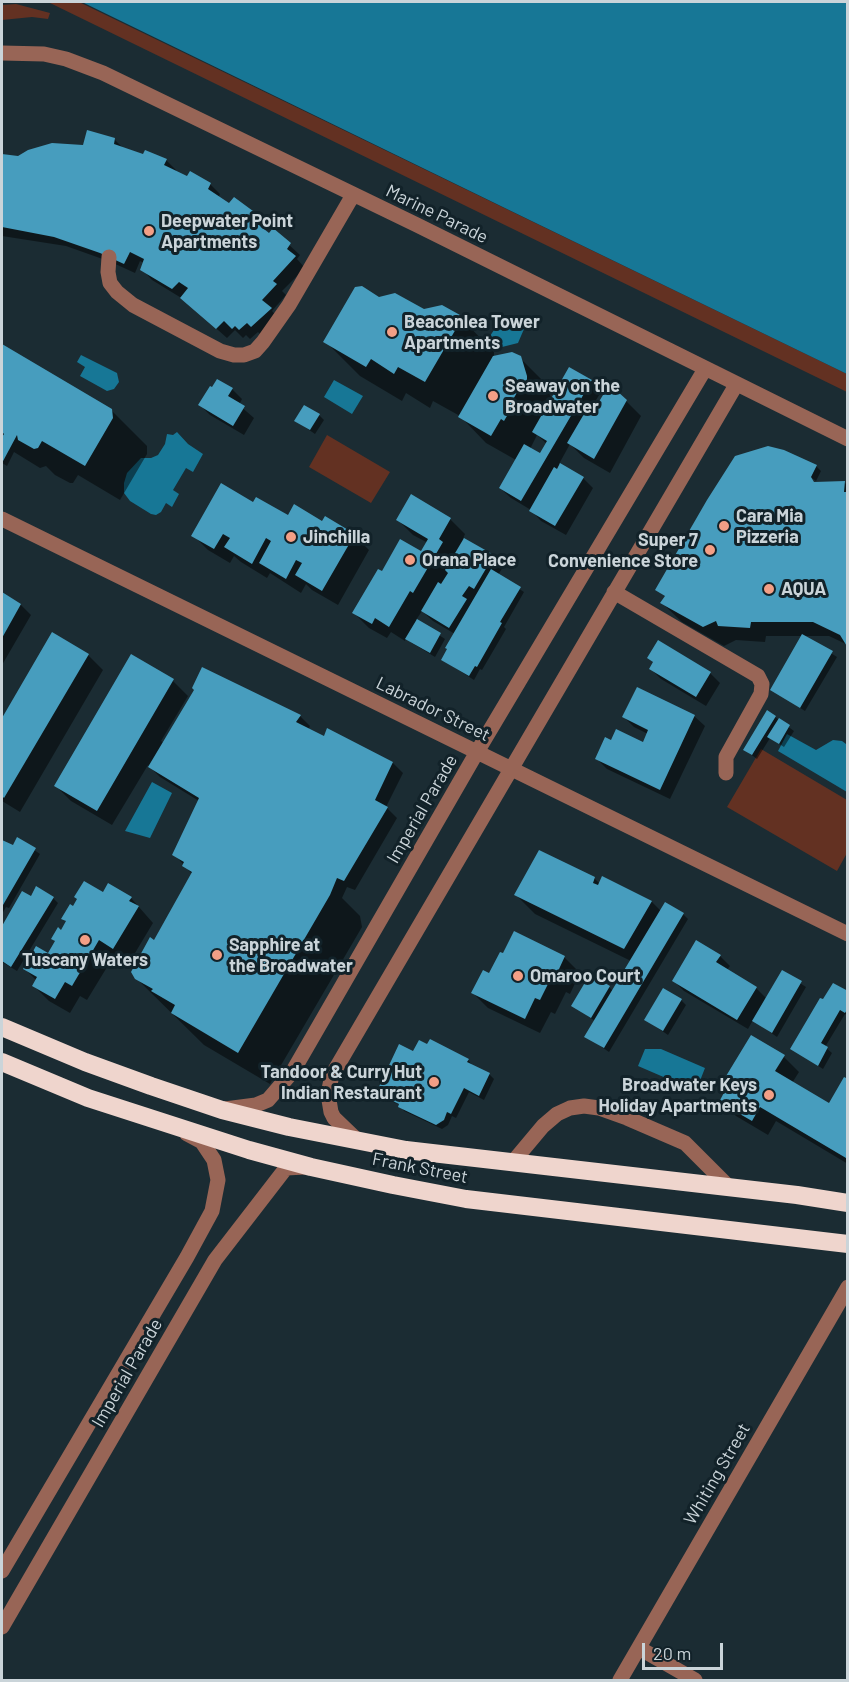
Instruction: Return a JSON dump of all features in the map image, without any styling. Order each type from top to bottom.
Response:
[{"type":"highway","name":"Frank Street","points":[[2,1027],[85,1062],[222,1110],[289,1127],[358,1141],[512,1163],[797,1195],[848,1203]]},
{"type":"highway","name":"Frank Street","points":[[2,1062],[88,1098],[174,1127],[311,1167],[466,1199],[848,1244]]},
{"type":"street","name":"Marine Parade","points":[[2,53],[44,54],[66,59],[103,73],[848,439]]},
{"type":"street","points":[[109,257],[110,283],[133,305],[220,351],[244,355],[255,351],[289,305],[353,195]]},
{"type":"street","name":"Imperial Parade","points":[[222,1110],[256,1105],[268,1100],[293,1071],[477,752],[705,369]]},
{"type":"street","points":[[358,1141],[334,1118],[331,1112],[328,1094],[332,1075],[736,385]]},
{"type":"street","name":"Labrador Street","points":[[2,519],[848,934]]},
{"type":"street","points":[[614,592],[758,676],[762,684],[761,694],[726,757],[726,773]]},
{"type":"street","points":[[512,1163],[557,1113],[584,1106],[599,1108],[627,1118],[685,1143],[730,1188]]},
{"type":"street","name":"Imperial Parade","points":[[2,1570],[188,1257],[212,1211],[218,1180],[214,1160],[202,1142],[174,1127]]},
{"type":"street","name":"Imperial Parade","points":[[2,1628],[215,1260],[286,1168],[311,1167]]},
{"type":"street","name":"Whiting Street","points":[[620,1680],[848,1287]]},
{"type":"street","points":[[70,1455],[93,1468]]},
{"type":"street","points":[[639,1648],[695,1680]]},
{"type":"shaded area","points":[[48,2],[79,2],[847,374],[847,392]]},
{"type":"shaded area","points":[[16,4],[50,13],[48,19],[32,17],[2,20],[2,5]]},
{"type":"shaded area","points":[[327,435],[390,472],[371,503],[309,467]]},
{"type":"shaded area","points":[[761,749],[847,800],[847,853],[837,871],[727,807]]},
{"type":"water","points":[[82,2],[847,2],[847,374],[509,210]]},
{"type":"water","points":[[517,324],[524,329],[518,343],[498,348],[486,342],[496,327],[503,331]]},
{"type":"water","points":[[81,355],[117,373],[119,382],[114,389],[107,391],[80,376],[85,367],[77,362]]},
{"type":"water","points":[[334,380],[363,396],[352,414],[324,397]]},
{"type":"water","points":[[177,432],[188,444],[203,454],[193,472],[186,468],[173,490],[179,494],[172,507],[166,503],[161,512],[156,515],[151,514],[130,501],[124,493],[127,473],[141,458],[158,455],[165,444],[167,434],[173,435]]},
{"type":"water","points":[[787,734],[816,750],[833,740],[846,744],[847,792],[778,751]]},
{"type":"water","points":[[152,782],[172,793],[150,838],[125,831]]},
{"type":"water","points":[[645,1049],[661,1049],[705,1068],[696,1091],[638,1066]]},
{"type":"building","name":"Deepwater Point Apartments","points":[[87,130],[115,138],[114,144],[143,154],[145,150],[167,159],[164,165],[187,176],[190,171],[211,183],[208,189],[229,203],[234,197],[253,211],[249,217],[269,233],[273,228],[291,243],[287,249],[296,256],[273,281],[277,284],[262,300],[272,308],[251,327],[247,323],[239,330],[235,326],[232,329],[224,321],[216,329],[180,298],[188,288],[179,282],[172,289],[140,270],[144,259],[130,252],[124,264],[54,237],[2,227],[2,154],[18,156],[28,150],[52,143],[83,145]]},
{"type":"building","name":"Beaconlea Tower Apartments","points":[[362,286],[379,297],[395,293],[424,309],[442,305],[460,315],[460,322],[425,382],[398,367],[394,374],[371,359],[366,367],[323,342],[355,287]]},
{"type":"building","points":[[2,344],[112,409],[113,418],[85,466],[42,441],[38,448],[34,449],[18,440],[17,435],[2,463],[4,434],[2,432]]},
{"type":"building","name":"Seaway on the Broadwater","points":[[512,352],[521,356],[527,382],[519,389],[511,403],[514,404],[504,421],[501,419],[491,436],[458,417],[493,356]]},
{"type":"building","points":[[569,367],[592,380],[521,501],[499,488],[524,444],[540,453],[547,441],[532,432]]},
{"type":"building","points":[[217,379],[233,388],[228,396],[245,406],[233,426],[198,405]]},
{"type":"building","points":[[606,390],[617,391],[627,400],[594,459],[567,443],[591,402],[597,405]]},
{"type":"building","points":[[304,405],[320,414],[310,430],[294,421]]},
{"type":"building","points":[[768,446],[784,450],[817,465],[811,477],[814,482],[845,481],[844,492],[848,492],[848,648],[840,635],[813,622],[751,622],[750,628],[718,626],[716,621],[703,627],[660,603],[665,596],[655,590],[735,456]]},
{"type":"building","points":[[560,463],[584,477],[555,526],[529,511],[554,467],[557,469]]},
{"type":"building","name":"Jinchilla","points":[[221,483],[253,502],[256,497],[288,515],[294,504],[322,521],[325,516],[355,534],[322,591],[295,575],[302,563],[296,560],[286,579],[259,563],[271,541],[266,538],[252,564],[224,547],[230,538],[223,534],[214,549],[191,536]]},
{"type":"building","name":"Orana Place","points":[[411,494],[451,518],[439,539],[443,542],[413,593],[410,591],[389,627],[375,618],[372,624],[352,613],[378,569],[382,571],[400,539],[421,551],[428,539],[396,520]]},
{"type":"building","points":[[464,538],[494,555],[474,589],[469,586],[462,596],[467,599],[449,628],[421,611],[438,582],[441,584],[448,573],[445,570]]},
{"type":"building","points":[[491,569],[521,587],[477,667],[475,666],[469,676],[441,660],[447,649],[445,648]]},
{"type":"building","points":[[2,592],[21,604],[2,638]]},
{"type":"building","points":[[417,619],[441,633],[430,653],[405,639]]},
{"type":"building","points":[[52,632],[89,654],[4,798],[2,796],[2,718]]},
{"type":"building","points":[[802,634],[833,651],[800,708],[770,690]]},
{"type":"building","points":[[658,640],[711,672],[696,697],[649,669],[653,662],[647,658]]},
{"type":"building","points":[[131,654],[174,679],[97,811],[54,786]]},
{"type":"building","points":[[202,667],[301,715],[296,722],[324,736],[327,728],[393,762],[375,800],[388,807],[344,881],[337,878],[330,895],[238,1053],[171,1013],[175,1005],[135,979],[131,972],[150,937],[154,940],[192,872],[182,866],[184,862],[172,855],[199,798],[148,767],[194,690],[192,688]]},
{"type":"building","points":[[637,687],[695,715],[660,790],[595,759],[605,737],[611,740],[616,729],[643,742],[648,730],[622,717]]},
{"type":"building","points":[[767,710],[776,716],[752,755],[743,750]]},
{"type":"building","points":[[779,718],[790,725],[779,744],[767,737]]},
{"type":"building","points":[[17,837],[36,848],[3,905],[2,840],[13,845]]},
{"type":"building","points":[[539,850],[595,877],[593,883],[598,885],[602,876],[652,901],[624,949],[514,895]]},
{"type":"building","name":"Tuscany Waters","points":[[84,881],[103,892],[108,883],[132,897],[129,901],[139,906],[113,949],[99,940],[72,986],[65,982],[55,999],[32,986],[37,977],[23,969],[36,946],[48,953],[55,941],[51,939],[58,927],[61,930],[66,921],[61,919],[70,904],[73,906],[77,899],[74,897]]},
{"type":"building","points":[[36,886],[54,897],[11,967],[2,961],[2,926],[22,891],[31,896]]},
{"type":"building","points":[[665,902],[684,913],[604,1048],[584,1037]]},
{"type":"building","name":"Omaroo Court","points":[[514,931],[565,956],[554,980],[551,978],[540,1000],[535,998],[525,1019],[471,993],[483,970],[489,973],[500,952],[503,953]]},
{"type":"building","points":[[696,940],[721,955],[716,962],[757,987],[737,1020],[672,981]]},
{"type":"building","points":[[782,970],[802,981],[772,1033],[752,1021]]},
{"type":"building","points":[[590,974],[610,986],[591,1018],[571,1006]]},
{"type":"building","points":[[833,983],[848,991],[848,1008],[845,1013],[840,1010],[821,1043],[828,1047],[818,1066],[790,1049],[820,998],[823,999]]},
{"type":"building","points":[[663,988],[682,999],[663,1031],[644,1020]]},
{"type":"building","name":"Broadwater Keys Holiday Apartments","points":[[751,1035],[785,1055],[775,1071],[829,1103],[844,1077],[848,1079],[848,1155],[846,1158],[760,1107],[752,1121],[719,1102],[726,1089],[720,1086]]},
{"type":"building","points":[[430,1039],[469,1059],[467,1062],[490,1073],[479,1096],[464,1088],[451,1114],[447,1112],[444,1120],[436,1125],[398,1107],[399,1104],[376,1093],[399,1044],[413,1051],[419,1040],[427,1044]]},
{"type":"place","name":"Deepwater Point Apartments","points":[[149,231]]},
{"type":"place","name":"Beaconlea Tower Apartments","points":[[392,332]]},
{"type":"place","name":"Seaway on the Broadwater","points":[[493,396]]},
{"type":"place","name":"Cara Mia Pizzeria","points":[[724,526]]},
{"type":"place","name":"Jinchilla","points":[[291,537]]},
{"type":"place","name":"Super 7 Convenience Store","points":[[710,550]]},
{"type":"place","name":"Orana Place","points":[[410,560]]},
{"type":"place","name":"AQUA","points":[[769,589]]},
{"type":"place","name":"Tuscany Waters","points":[[85,940]]},
{"type":"place","name":"Sapphire at the Broadwater","points":[[217,955]]},
{"type":"place","name":"Omaroo Court","points":[[518,976]]},
{"type":"place","name":"Tandoor & Curry Hut Indian Restaurant","points":[[434,1082]]},
{"type":"place","name":"Broadwater Keys Holiday Apartments","points":[[769,1095]]}]
